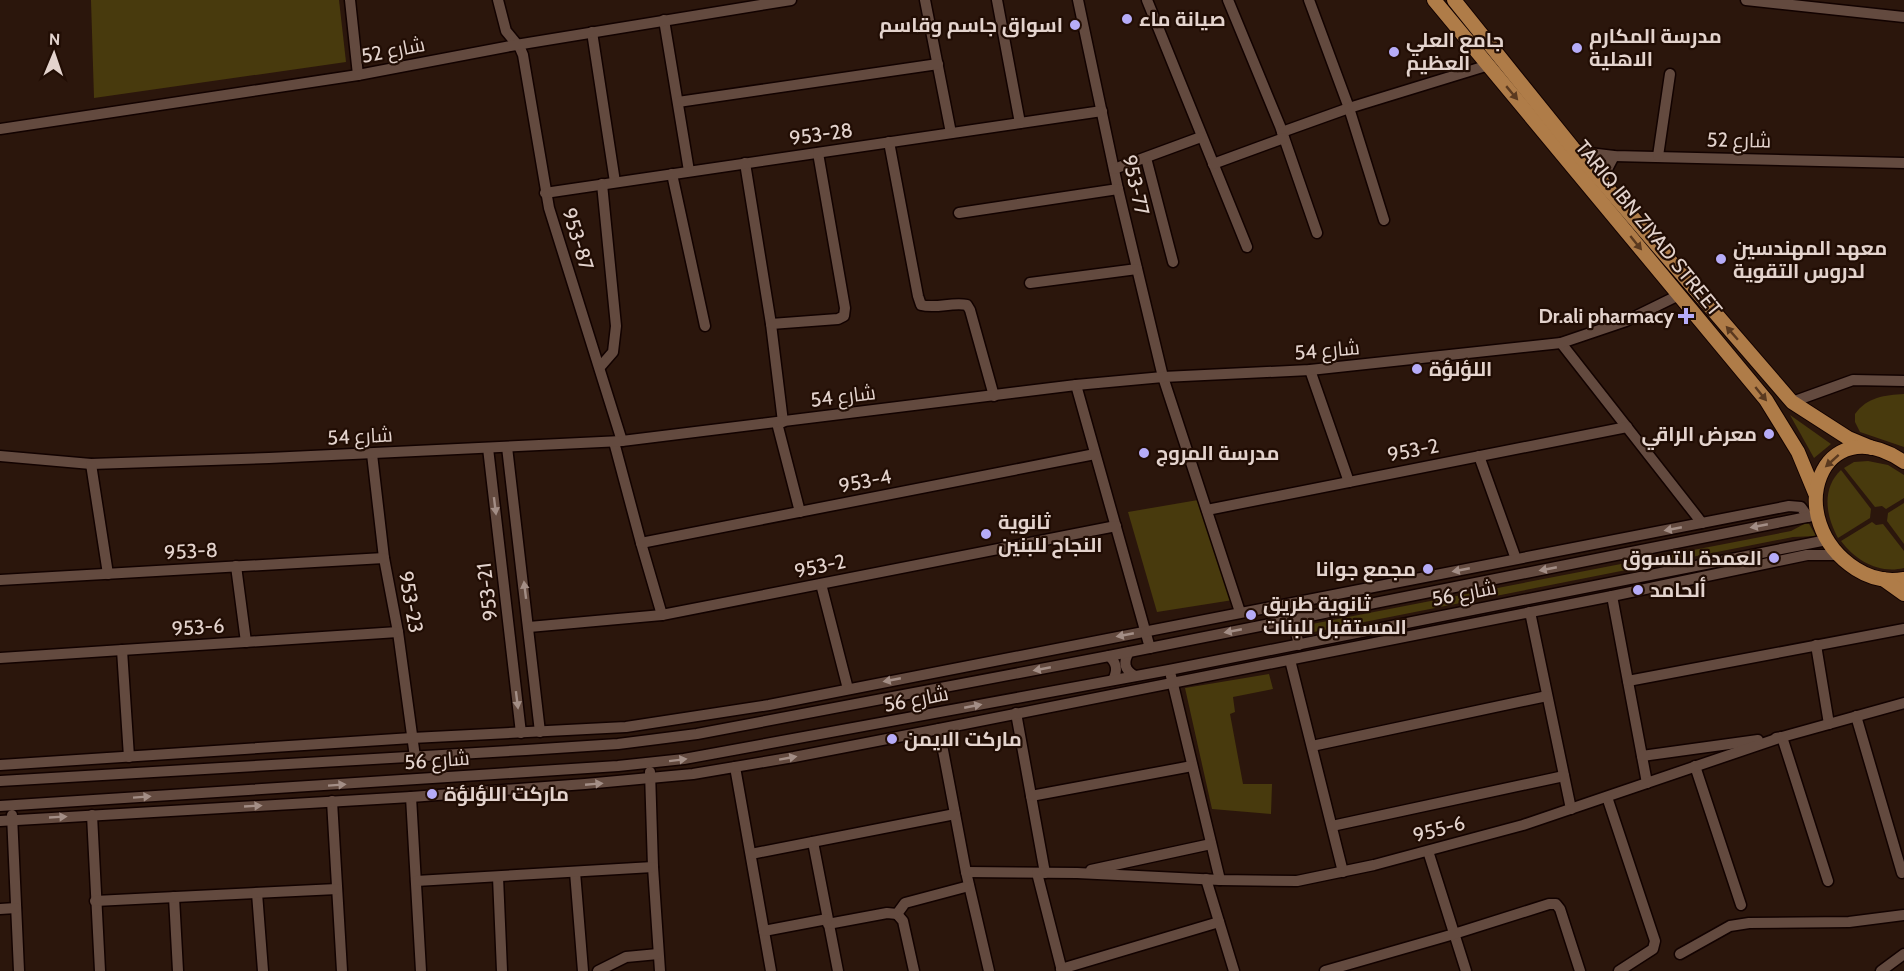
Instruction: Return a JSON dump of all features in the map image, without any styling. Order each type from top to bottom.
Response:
[{"type":"main road","name":"TARIQ IBN ZIYAD STREET","points":[[1434,0],[1766,400],[1798,452],[1815,493]]},
{"type":"main road","name":"TARIQ IBN ZIYAD STREET","points":[[1454,0],[1573,148],[1792,402],[1857,443],[1888,453],[1904,462]]},
{"type":"main road","points":[[1872,448],[1848,450],[1833,458],[1822,470],[1815,493],[1812,516],[1839,555],[1860,571],[1883,579],[1904,594]]},
{"type":"main road","points":[[1883,579],[1904,579]]},
{"type":"street","points":[[350,0],[358,75]]},
{"type":"street","name":"953-87","points":[[498,0],[506,31],[523,55],[545,193],[552,222],[600,367],[641,543],[662,615]]},
{"type":"street","name":"شارع 52","points":[[0,129],[358,75],[516,45],[791,0]]},
{"type":"street","points":[[925,0],[951,133]]},
{"type":"street","points":[[998,0],[1020,123]]},
{"type":"street","name":"953-77","points":[[1078,0],[1118,189],[1163,377],[1240,612]]},
{"type":"street","points":[[1147,0],[1246,247]]},
{"type":"street","points":[[1228,0],[1283,135],[1317,233]]},
{"type":"street","points":[[1309,0],[1349,108],[1384,220]]},
{"type":"street","points":[[1746,0],[1904,17]]},
{"type":"street","points":[[664,21],[689,171]]},
{"type":"street","points":[[592,32],[615,182]]},
{"type":"street","points":[[678,102],[938,64]]},
{"type":"street","points":[[1213,164],[1349,108],[1489,65]]},
{"type":"street","points":[[1658,156],[1670,74]]},
{"type":"street","name":"953-28","points":[[545,193],[1102,111]]},
{"type":"street","points":[[1114,170],[1202,137]]},
{"type":"street","points":[[889,142],[921,305],[967,304],[994,396]]},
{"type":"street","name":"شارع 52","points":[[1573,148],[1589,153],[1614,156],[1904,163]]},
{"type":"street","points":[[771,324],[838,320],[844,316],[845,308],[818,153]]},
{"type":"street","points":[[1601,181],[1614,156]]},
{"type":"street","points":[[1146,158],[1173,262]]},
{"type":"street","points":[[745,163],[771,324],[780,422],[800,512]]},
{"type":"street","points":[[672,174],[705,326]]},
{"type":"street","points":[[600,367],[613,352],[616,326],[602,184]]},
{"type":"street","points":[[959,213],[1118,189]]},
{"type":"street","points":[[1030,283],[1137,269]]},
{"type":"street","name":"شارع 54","points":[[0,456],[91,464],[618,442],[1076,385],[1163,377],[1310,370],[1561,343],[1626,321],[1679,295]]},
{"type":"street","points":[[1561,343],[1702,523]]},
{"type":"street","points":[[1310,370],[1349,482]]},
{"type":"street","points":[[1792,402],[1853,380],[1904,381]]},
{"type":"street","points":[[1076,385],[1150,648]]},
{"type":"street","name":"953-2","points":[[1207,510],[1627,427]]},
{"type":"street","name":"953-21","points":[[507,447],[540,732]]},
{"type":"street","name":"953-21","points":[[488,448],[521,733]]},
{"type":"street","name":"953-23","points":[[372,454],[384,558],[398,632],[415,757]]},
{"type":"street","name":"953-4","points":[[641,543],[1095,454]]},
{"type":"street","points":[[1479,456],[1516,559]]},
{"type":"street","points":[[91,464],[108,574]]},
{"type":"street","points":[[0,765],[661,723],[730,713],[1793,505],[1801,507],[1812,516]]},
{"type":"street","name":"شارع 56","points":[[0,781],[526,750],[648,741],[737,728],[1812,516]]},
{"type":"street","name":"953-2","points":[[529,627],[662,615],[1116,526]]},
{"type":"street","name":"شارع 56","points":[[6,806],[649,763],[741,750],[1299,645],[1827,540]]},
{"type":"street","points":[[1585,561],[1609,541]]},
{"type":"street","points":[[0,821],[411,796],[651,778],[735,767],[1290,660],[1807,555],[1839,555]]},
{"type":"street","name":"953-8","points":[[0,580],[384,558]]},
{"type":"street","points":[[236,566],[246,642]]},
{"type":"street","points":[[821,584],[848,689]]},
{"type":"street","points":[[1612,596],[1647,783]]},
{"type":"street","points":[[1530,612],[1571,809]]},
{"type":"street","points":[[1293,620],[1299,645]]},
{"type":"street","points":[[1628,681],[1904,629]]},
{"type":"street","name":"953-6","points":[[0,658],[398,632]]},
{"type":"street","points":[[1816,645],[1829,724]]},
{"type":"street","points":[[122,650],[129,757]]},
{"type":"street","points":[[1129,652],[1125,658],[1125,666],[1128,672],[1135,676]]},
{"type":"street","points":[[1109,656],[1116,667],[1113,680]]},
{"type":"street","points":[[1290,660],[1344,872]]},
{"type":"street","points":[[1169,670],[1220,880]]},
{"type":"street","points":[[1312,746],[1547,696]]},
{"type":"street","name":"955-6","points":[[966,872],[1077,873],[1297,881],[1428,851],[1571,809],[1782,737],[1904,703]]},
{"type":"street","points":[[1016,713],[1031,796],[1041,873],[1062,970],[1219,922]]},
{"type":"street","points":[[1856,716],[1902,873]]},
{"type":"street","points":[[939,729],[966,872],[988,971]]},
{"type":"street","points":[[1642,756],[1782,737],[1828,881]]},
{"type":"street","points":[[526,750],[528,772]]},
{"type":"street","points":[[649,763],[652,867],[660,971]]},
{"type":"street","points":[[1031,796],[1192,766]]},
{"type":"street","points":[[1695,766],[1741,905]]},
{"type":"street","points":[[735,767],[771,971]]},
{"type":"street","points":[[1332,826],[1564,776]]},
{"type":"street","points":[[411,796],[421,971]]},
{"type":"street","points":[[1607,797],[1655,940],[1653,949],[1618,971]]},
{"type":"street","points":[[332,801],[342,971]]},
{"type":"street","points":[[6,806],[12,820],[19,971]]},
{"type":"street","points":[[751,854],[955,814]]},
{"type":"street","points":[[92,815],[100,971]]},
{"type":"street","points":[[813,842],[838,971]]},
{"type":"street","points":[[1077,873],[1211,844]]},
{"type":"street","points":[[1428,851],[1466,971]]},
{"type":"street","points":[[416,881],[652,867]]},
{"type":"street","points":[[575,872],[583,971]]},
{"type":"street","points":[[498,877],[502,971]]},
{"type":"street","points":[[1206,879],[1234,971]]},
{"type":"street","points":[[897,914],[904,903],[969,886]]},
{"type":"street","points":[[95,901],[337,889]]},
{"type":"street","points":[[257,893],[262,971]]},
{"type":"street","points":[[174,897],[178,971]]},
{"type":"street","points":[[1325,971],[1549,904],[1556,904],[1560,909],[1580,971]]},
{"type":"street","points":[[0,909],[16,908]]},
{"type":"street","points":[[764,931],[887,913],[897,914],[903,921],[914,971]]},
{"type":"street","points":[[1680,954],[1730,926],[1749,923],[1849,922],[1904,915]]},
{"type":"street","points":[[598,971],[613,967],[626,957],[658,954]]},
{"type":"street","points":[[1881,971],[1904,954]]},
{"type":"shaded area","points":[[91,0],[339,0],[346,62],[94,98]]},
{"type":"shaded area","points":[[1904,394],[1904,447],[1860,432],[1855,422],[1855,414],[1860,408],[1877,398]]},
{"type":"shaded area","points":[[1790,415],[1831,444],[1814,458]]},
{"type":"shaded area","points":[[1868,461],[1888,465],[1904,475],[1904,498],[1886,509],[1882,506],[1875,507],[1844,468],[1854,462]]},
{"type":"shaded area","points":[[1841,470],[1871,509],[1870,518],[1838,538],[1828,512],[1828,494],[1830,486]]},
{"type":"shaded area","points":[[1198,500],[1233,600],[1157,612],[1128,512]]},
{"type":"shaded area","points":[[1904,503],[1904,544],[1887,521],[1888,513]]},
{"type":"shaded area","points":[[1808,522],[1816,536],[1793,537],[1314,632],[1302,631],[1312,624],[1791,531]]},
{"type":"shaded area","points":[[1872,522],[1876,525],[1883,524],[1904,551],[1904,568],[1886,569],[1869,564],[1861,560],[1841,541]]},
{"type":"shaded area","points":[[1269,674],[1273,689],[1233,697],[1235,712],[1230,714],[1243,784],[1272,784],[1271,814],[1212,809],[1185,688]]},
{"type":"place","name":"صيانة ماء","points":[[1127,19]]},
{"type":"place","name":"اسواق جاسم وقاسم","points":[[1075,25]]},
{"type":"place","name":"مدرسة المكارم الاهلية","points":[[1577,48]]},
{"type":"place","name":"جامع العلي العظيم","points":[[1394,52]]},
{"type":"place","name":"معهد المهندسين لدروس التقوية","points":[[1721,259]]},
{"type":"place","name":"Dr.ali pharmacy","points":[[1686,316]]},
{"type":"place","name":"اللؤلؤة","points":[[1417,369]]},
{"type":"place","name":"معرض الراقي","points":[[1769,434]]},
{"type":"place","name":"مدرسة المروج","points":[[1144,453]]},
{"type":"place","name":"ثانوية النجاح للبنين","points":[[986,534]]},
{"type":"place","name":"العمدة للتسوق","points":[[1774,558]]},
{"type":"place","name":"مجمع جوانا","points":[[1428,569]]},
{"type":"place","name":"ألحامد","points":[[1638,590]]},
{"type":"place","name":"ثانوية طريق المستقبل للبنات","points":[[1251,615]]},
{"type":"place","name":"ماركت الايمن","points":[[892,739]]},
{"type":"place","name":"ماركت اللؤلؤة","points":[[432,794]]}]
